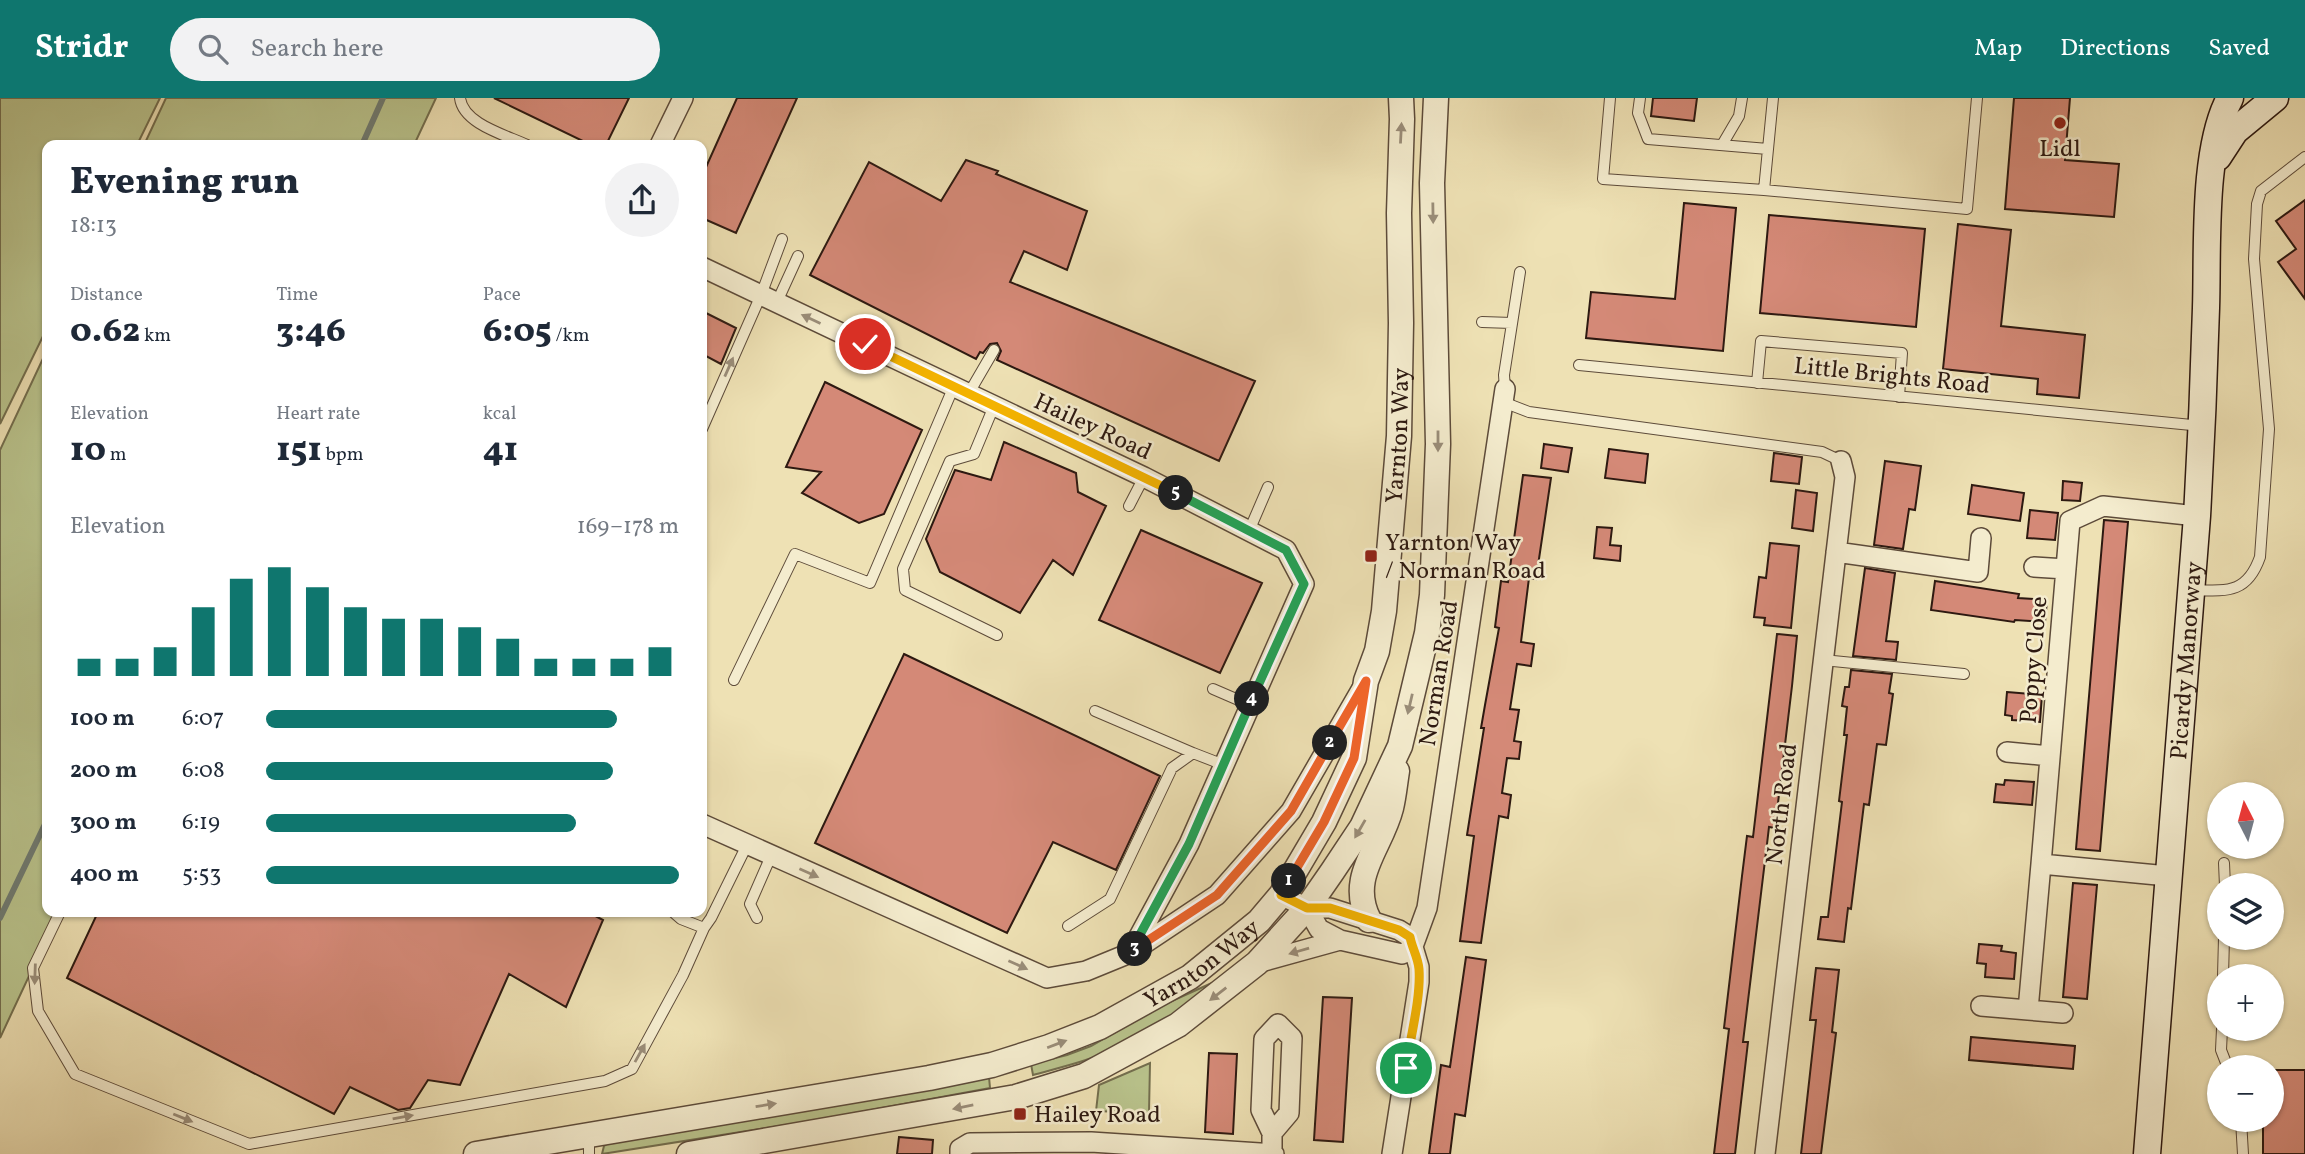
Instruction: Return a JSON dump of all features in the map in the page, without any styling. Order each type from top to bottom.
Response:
[{"type":"main road","name":"Picardy Manorway","points":[[2147,1154],[2197,516],[2208,210],[2217,132],[2230,98]]},
{"type":"main road","name":"Picardy Manorway","points":[[2213,165],[2235,131],[2274,98]]},
{"type":"street","points":[[662,140],[683,98]]},
{"type":"street","name":"Yarnton Way","points":[[476,1154],[589,1144],[992,1065],[1100,1027],[1190,977],[1259,921],[1281,895],[1324,822],[1354,758],[1366,681],[1377,651],[1384,611],[1399,436],[1401,98]]},
{"type":"street","name":"Yarnton Way","points":[[689,1154],[1016,1097],[1084,1076],[1178,1025],[1257,963],[1307,908],[1362,827],[1401,746],[1427,633],[1432,595],[1438,444],[1433,183],[1436,98]]},
{"type":"street","name":"Hailey Road","points":[[707,269],[1144,477],[1286,550],[1304,584],[1189,844],[1130,953]]},
{"type":"street","name":"Norman Road","points":[[1412,949],[1427,908],[1504,396]]},
{"type":"street","name":"North Road","points":[[1765,1154],[1845,477],[1840,461]]},
{"type":"street","name":"Poppy Close","points":[[2028,1010],[2070,521],[2103,506],[2197,516]]},
{"type":"street","points":[[1836,552],[1978,572],[1982,538]]},
{"type":"street","name":"Poppy Close","points":[[2034,567],[2066,569]]},
{"type":"street","points":[[707,826],[1047,978],[1086,971],[1130,953],[1217,895],[1291,811],[1366,681]]},
{"type":"street","points":[[1369,920],[1362,906],[1363,874],[1391,810],[1401,746]]},
{"type":"street","name":"Poppy Close","points":[[2007,752],[2050,756]]},
{"type":"street","points":[[2041,864],[2168,876]]},
{"type":"street","points":[[1281,895],[1307,908],[1330,908],[1399,930],[1410,937],[1417,957],[1419,982],[1392,1154]]},
{"type":"street","points":[[1307,908],[1319,929],[1340,940],[1402,954],[1412,949]]},
{"type":"street","points":[[1257,963],[1340,940]]},
{"type":"street","points":[[1981,1006],[2063,1013]]},
{"type":"street","points":[[960,1154],[960,1149],[970,1143],[1091,1142],[1146,1150],[1273,1154],[1272,1133]]},
{"type":"lane","points":[[460,98],[461,106],[477,121],[517,140]]},
{"type":"lane","points":[[1610,98],[1603,179],[1764,190],[1967,209],[1977,98]]},
{"type":"lane","points":[[1640,98],[1638,113],[1648,139],[1768,149]]},
{"type":"lane","points":[[1722,145],[1740,116],[1742,98]]},
{"type":"lane","points":[[1764,190],[1773,98]]},
{"type":"lane","points":[[2192,590],[2220,590],[2240,586],[2253,575],[2260,557],[2269,429],[2254,259],[2257,204],[2261,191],[2305,157]]},
{"type":"lane","points":[[769,299],[782,239]]},
{"type":"lane","points":[[707,419],[769,299],[797,256]]},
{"type":"lane","points":[[1520,272],[1504,375],[1504,396],[1529,412],[1822,452],[1840,461]]},
{"type":"lane","points":[[1482,322],[1512,323]]},
{"type":"lane","points":[[1757,383],[1761,341],[1902,353],[1899,397]]},
{"type":"lane","points":[[734,680],[795,554],[870,583],[961,390],[993,350]]},
{"type":"lane","name":"Little Brights Road","points":[[1579,365],[2202,426]]},
{"type":"lane","points":[[994,406],[974,454],[950,461],[903,569],[905,590],[997,635]]},
{"type":"lane","points":[[1129,506],[1144,477]]},
{"type":"lane","points":[[1249,531],[1268,487]]},
{"type":"lane","points":[[1822,660],[1964,674]]},
{"type":"lane","points":[[1213,689],[1250,705]]},
{"type":"lane","points":[[1096,711],[1224,765]]},
{"type":"lane","points":[[1068,926],[1110,900],[1172,768],[1193,753]]},
{"type":"lane","points":[[58,917],[33,968],[38,1011],[75,1074],[249,1144],[605,1081],[632,1069],[683,975],[747,845]]},
{"type":"lane","points":[[757,918],[750,904],[771,856]]},
{"type":"lane","points":[[2224,863],[2224,873]]},
{"type":"lane","points":[[679,917],[704,928]]},
{"type":"lane","points":[[2242,1132],[2243,1154]]},
{"type":"green space","points":[[0,98],[160,98],[139,140],[42,140],[42,338],[0,424]]},
{"type":"green space","points":[[166,98],[436,98],[416,140],[146,140]]},
{"type":"green space","points":[[42,361],[42,917],[57,917],[0,1038],[0,450]]},
{"type":"green space","points":[[1223,978],[1173,1015],[1120,1046],[1088,1059],[1033,1075],[1031,1064],[1091,1046],[1163,1005]]},
{"type":"green space","points":[[1150,1063],[1149,1113],[1096,1111],[1099,1085]]},
{"type":"green space","points":[[989,1077],[990,1088],[817,1120],[602,1154],[604,1146],[614,1140]]},
{"type":"building","points":[[494,98],[629,98],[608,140],[581,140]]},
{"type":"building","points":[[737,98],[797,98],[736,233],[707,220],[707,165]]},
{"type":"building","points":[[1653,98],[1697,98],[1694,121],[1651,116]]},
{"type":"building","points":[[2014,98],[2070,98],[2065,160],[2119,164],[2114,217],[2005,209]]},
{"type":"building","points":[[966,160],[998,171],[996,174],[1087,211],[1067,270],[1024,251],[1010,282],[1255,381],[1219,461],[997,360],[1001,351],[997,343],[990,344],[976,359],[810,275],[869,162],[941,201]]},
{"type":"building","points":[[2305,200],[2305,299],[2278,262],[2296,249],[2276,221]]},
{"type":"building","points":[[1684,203],[1736,208],[1723,351],[1586,338],[1591,292],[1675,299]]},
{"type":"building","points":[[1769,215],[1925,229],[1916,327],[1760,313]]},
{"type":"building","points":[[1958,224],[2011,230],[2001,326],[2085,335],[2079,398],[2037,394],[2038,379],[1943,369]]},
{"type":"building","points":[[707,314],[736,328],[721,364],[707,357]]},
{"type":"building","points":[[825,382],[922,430],[884,514],[859,523],[802,493],[821,472],[786,467]]},
{"type":"building","points":[[1004,442],[1076,473],[1078,492],[1106,506],[1073,575],[1053,560],[1020,613],[940,572],[926,539],[955,470],[991,480]]},
{"type":"building","points":[[1544,444],[1572,448],[1568,472],[1541,468]]},
{"type":"building","points":[[1609,449],[1648,454],[1645,483],[1605,478]]},
{"type":"building","points":[[1774,453],[1802,457],[1799,484],[1771,481]]},
{"type":"building","points":[[1885,461],[1921,466],[1915,510],[1909,509],[1903,549],[1874,545]]},
{"type":"building","points":[[1523,475],[1551,478],[1536,579],[1529,578],[1521,642],[1534,644],[1531,666],[1517,664],[1510,709],[1519,710],[1514,741],[1521,742],[1519,759],[1507,758],[1502,793],[1511,795],[1508,818],[1499,816],[1481,943],[1460,941],[1474,836],[1467,835],[1484,728],[1481,728],[1499,628],[1495,627],[1501,581],[1508,582]]},
{"type":"building","points":[[2063,481],[2082,483],[2080,501],[2062,500]]},
{"type":"building","points":[[1972,485],[2024,493],[2020,521],[1968,514]]},
{"type":"building","points":[[1796,490],[1817,493],[1813,531],[1792,528]]},
{"type":"building","points":[[2030,510],[2058,513],[2055,540],[2027,538]]},
{"type":"building","points":[[2104,520],[2128,522],[2100,851],[2076,849]]},
{"type":"building","points":[[1597,527],[1612,528],[1610,545],[1621,546],[1620,561],[1594,558]]},
{"type":"building","points":[[1141,530],[1262,583],[1220,673],[1099,620]]},
{"type":"building","points":[[1770,543],[1799,546],[1791,628],[1764,625],[1765,618],[1754,617],[1759,577],[1766,578]]},
{"type":"building","points":[[1865,568],[1895,573],[1886,641],[1898,642],[1896,660],[1853,656]]},
{"type":"building","points":[[1935,581],[2019,594],[2018,598],[2047,600],[2045,622],[2014,622],[1931,610]]},
{"type":"building","points":[[1777,634],[1797,636],[1775,828],[1769,827],[1743,1042],[1748,1042],[1735,1154],[1714,1154],[1729,1029],[1724,1028],[1742,876],[1747,836],[1753,837]]},
{"type":"building","points":[[904,654],[1160,776],[1116,870],[1053,842],[1007,933],[815,843]]},
{"type":"building","points":[[1851,670],[1892,674],[1889,693],[1893,694],[1886,745],[1877,744],[1869,805],[1864,804],[1851,909],[1848,908],[1844,942],[1818,939],[1821,917],[1828,917],[1847,735],[1844,735],[1847,707],[1842,706],[1845,687],[1849,687]]},
{"type":"building","points":[[2007,692],[2042,695],[2040,722],[2012,720],[2012,716],[2005,715]]},
{"type":"building","points":[[2005,780],[2034,782],[2032,805],[1994,802],[1996,784],[2004,785]]},
{"type":"building","points":[[2073,883],[2097,885],[2087,999],[2063,997]]},
{"type":"building","points":[[96,917],[597,917],[603,920],[566,1007],[509,974],[460,1085],[428,1080],[410,1108],[398,1110],[350,1087],[334,1114],[67,978]]},
{"type":"building","points":[[1979,944],[2002,946],[2001,951],[2016,953],[2014,979],[1985,977],[1986,964],[1977,963]]},
{"type":"building","points":[[1466,957],[1486,960],[1465,1116],[1455,1114],[1450,1154],[1429,1154],[1441,1065],[1450,1067]]},
{"type":"building","points":[[1816,968],[1839,970],[1832,1032],[1836,1033],[1821,1154],[1801,1154],[1816,1020],[1810,1020]]},
{"type":"building","points":[[1323,997],[1352,998],[1343,1142],[1314,1140]]},
{"type":"building","points":[[1971,1037],[2075,1046],[2073,1069],[1969,1060]]},
{"type":"building","points":[[1209,1053],[1237,1054],[1233,1134],[1205,1132]]},
{"type":"building","points":[[2284,1070],[2305,1070],[2305,1154],[2263,1154],[2263,1132],[2284,1132]]},
{"type":"building","points":[[899,1137],[933,1140],[932,1154],[897,1154]]},
{"type":"waterway","points":[[364,140],[383,98]]},
{"type":"waterway","points":[[0,918],[42,830]]},
{"type":"place","name":"Lidl","points":[[2060,123]]},
{"type":"place","name":"Yarnton Way / Norman Road","points":[[1371,556]]},
{"type":"place","name":"Hailey Road","points":[[1020,1114]]},
{"type":"route","points":[[865,344],[1144,477],[1286,550],[1304,584],[1189,844],[1130,953],[1217,895],[1291,811],[1366,681],[1354,758],[1324,822],[1281,895],[1307,908],[1330,908],[1399,930],[1410,937],[1419,967],[1419,982],[1406,1068]]}]
